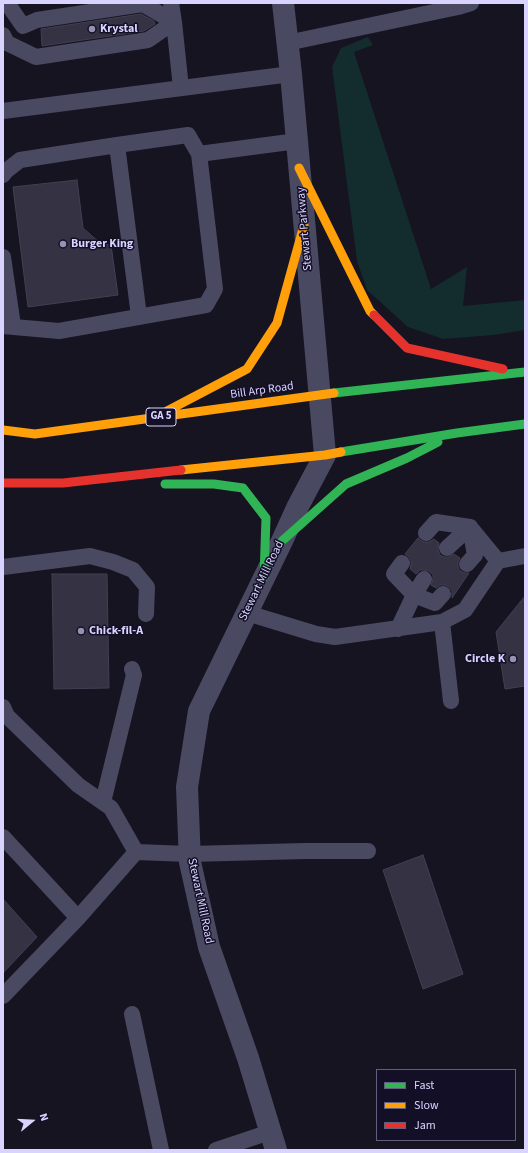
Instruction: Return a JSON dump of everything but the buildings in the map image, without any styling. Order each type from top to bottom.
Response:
[{"type":"main road","points":[[299,168],[370,311],[407,348],[523,372]]},
{"type":"main road","points":[[154,418],[247,369],[277,323],[304,225]]},
{"type":"main road","name":"Bill Arp Road","points":[[3,430],[35,434],[319,394],[523,372]]},
{"type":"main road","points":[[63,483],[324,455],[457,433],[525,424]]},
{"type":"main road","points":[[282,541],[346,484],[407,458],[457,433]]},
{"type":"main road","points":[[3,483],[135,484]]},
{"type":"main road","points":[[158,484],[214,484],[243,488],[266,518],[264,577]]},
{"type":"street","name":"Stewart Parkway","points":[[282,3],[291,74],[324,455]]},
{"type":"street","name":"Stewart Mill Road","points":[[273,1141],[248,1058],[209,947],[190,862],[187,787],[199,711],[324,455]]},
{"type":"lane","points":[[7,3],[23,26],[37,20],[143,4],[174,22]]},
{"type":"lane","points":[[171,3],[181,88]]},
{"type":"lane","points":[[287,43],[451,9],[471,3]]},
{"type":"lane","points":[[3,35],[7,43],[36,56],[148,40],[174,22]]},
{"type":"lane","points":[[3,111],[291,74]]},
{"type":"lane","points":[[3,175],[20,160],[188,135],[199,154],[215,289],[206,304],[139,316],[59,330],[8,326],[3,257]]},
{"type":"lane","points":[[199,154],[297,141]]},
{"type":"lane","points":[[117,145],[139,316]]},
{"type":"lane","points":[[426,533],[436,522],[470,527],[498,562]]},
{"type":"lane","points":[[447,548],[470,527]]},
{"type":"lane","points":[[467,564],[475,555],[470,527]]},
{"type":"lane","points":[[3,567],[90,556],[112,562],[133,570],[147,587],[146,614]]},
{"type":"lane","points":[[247,613],[316,634],[335,637],[442,622],[465,610],[498,562],[525,556]]},
{"type":"lane","points":[[402,563],[394,574],[414,595],[435,603],[443,594]]},
{"type":"lane","points":[[398,629],[414,595],[424,579]]},
{"type":"lane","points":[[442,622],[451,700]]},
{"type":"lane","points":[[103,802],[134,675],[132,669]]},
{"type":"lane","points":[[3,707],[7,716],[78,785],[111,808],[136,852]]},
{"type":"lane","points":[[3,837],[78,918]]},
{"type":"lane","points":[[136,852],[189,854],[368,851]]},
{"type":"lane","points":[[3,996],[78,918],[136,852]]},
{"type":"lane","points":[[132,1014],[160,1150]]},
{"type":"lane","points":[[216,1150],[273,1141]]},
{"type":"green space","points":[[368,37],[373,45],[354,52],[431,289],[467,267],[463,306],[525,300],[525,330],[494,335],[443,339],[408,327],[367,290],[357,261],[332,67],[341,48]]},
{"type":"traffic: fast","points":[[334,393],[525,372]]},
{"type":"traffic: fast","points":[[341,452],[457,433],[525,424]]},
{"type":"traffic: fast","points":[[282,541],[346,484],[407,458],[438,442]]},
{"type":"traffic: fast","points":[[165,484],[214,484],[243,488],[266,518],[264,577]]},
{"type":"traffic: slow","points":[[299,168],[370,311],[374,315]]},
{"type":"traffic: slow","points":[[167,411],[247,369],[277,323],[304,225]]},
{"type":"traffic: slow","points":[[3,430],[35,434],[334,393]]},
{"type":"traffic: slow","points":[[181,470],[341,452]]},
{"type":"traffic: jam","points":[[374,315],[407,348],[503,369]]},
{"type":"traffic: jam","points":[[3,483],[63,483],[181,470]]},
{"type":"place","name":"Krystal","points":[[92,29]]},
{"type":"place","name":"Burger King","points":[[63,244]]},
{"type":"place","name":"Chick-fil-A","points":[[81,631]]},
{"type":"place","name":"Circle K","points":[[513,659]]}]
